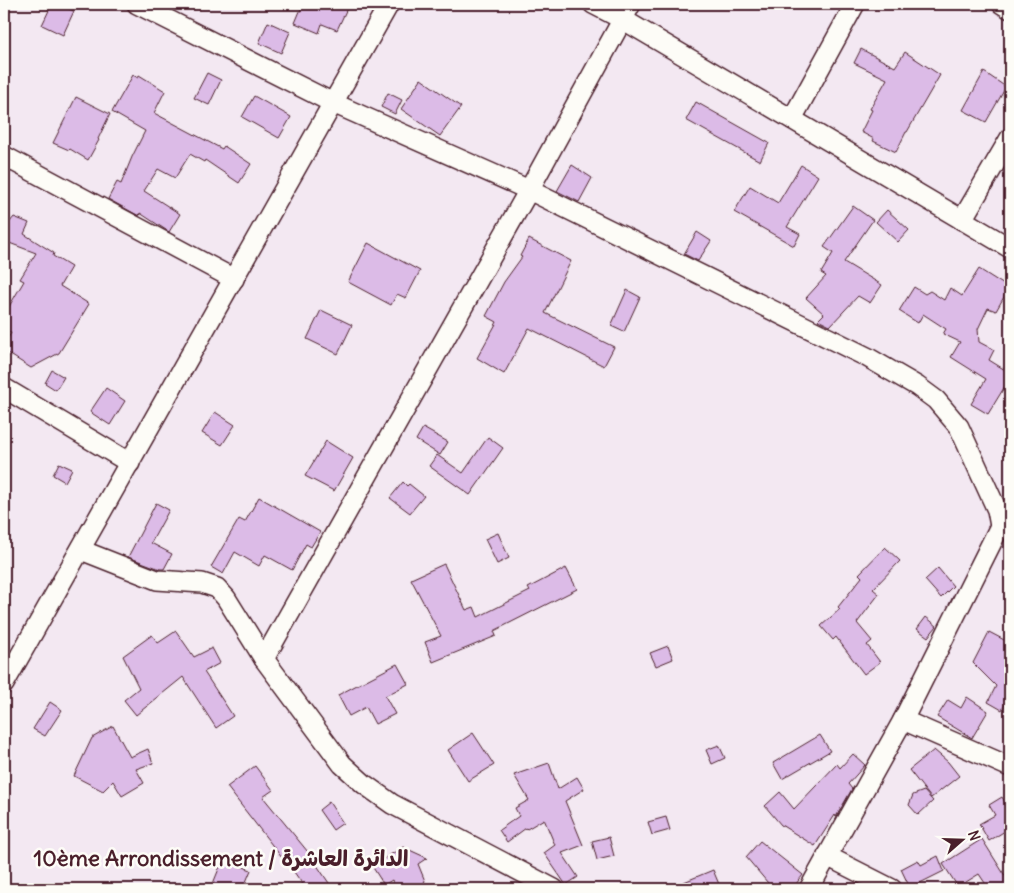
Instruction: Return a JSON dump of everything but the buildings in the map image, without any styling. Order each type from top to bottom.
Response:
[{"type":"street","points":[[137,4],[333,103],[529,190],[867,358],[916,386],[936,400],[959,428],[1005,529],[810,889]]},
{"type":"street","points":[[4,684],[389,4]]},
{"type":"street","points":[[592,4],[627,12],[792,119],[1010,248]]},
{"type":"street","points":[[792,119],[855,4]]},
{"type":"street","points":[[1002,4],[1010,9]]},
{"type":"street","points":[[264,659],[529,190],[627,12]]},
{"type":"street","points":[[962,220],[1010,138]]},
{"type":"street","points":[[4,156],[234,279]]},
{"type":"street","points":[[4,388],[130,463]]},
{"type":"street","points":[[81,550],[157,580],[202,583],[217,588],[226,598],[264,659],[342,764],[364,784],[392,804],[554,889]]},
{"type":"street","points":[[903,720],[1010,767]]},
{"type":"street","points":[[827,856],[892,889]]},
{"type":"district","name":"10ème Arrondissement / الدائرة العاشرة","points":[[221,858]]}]
